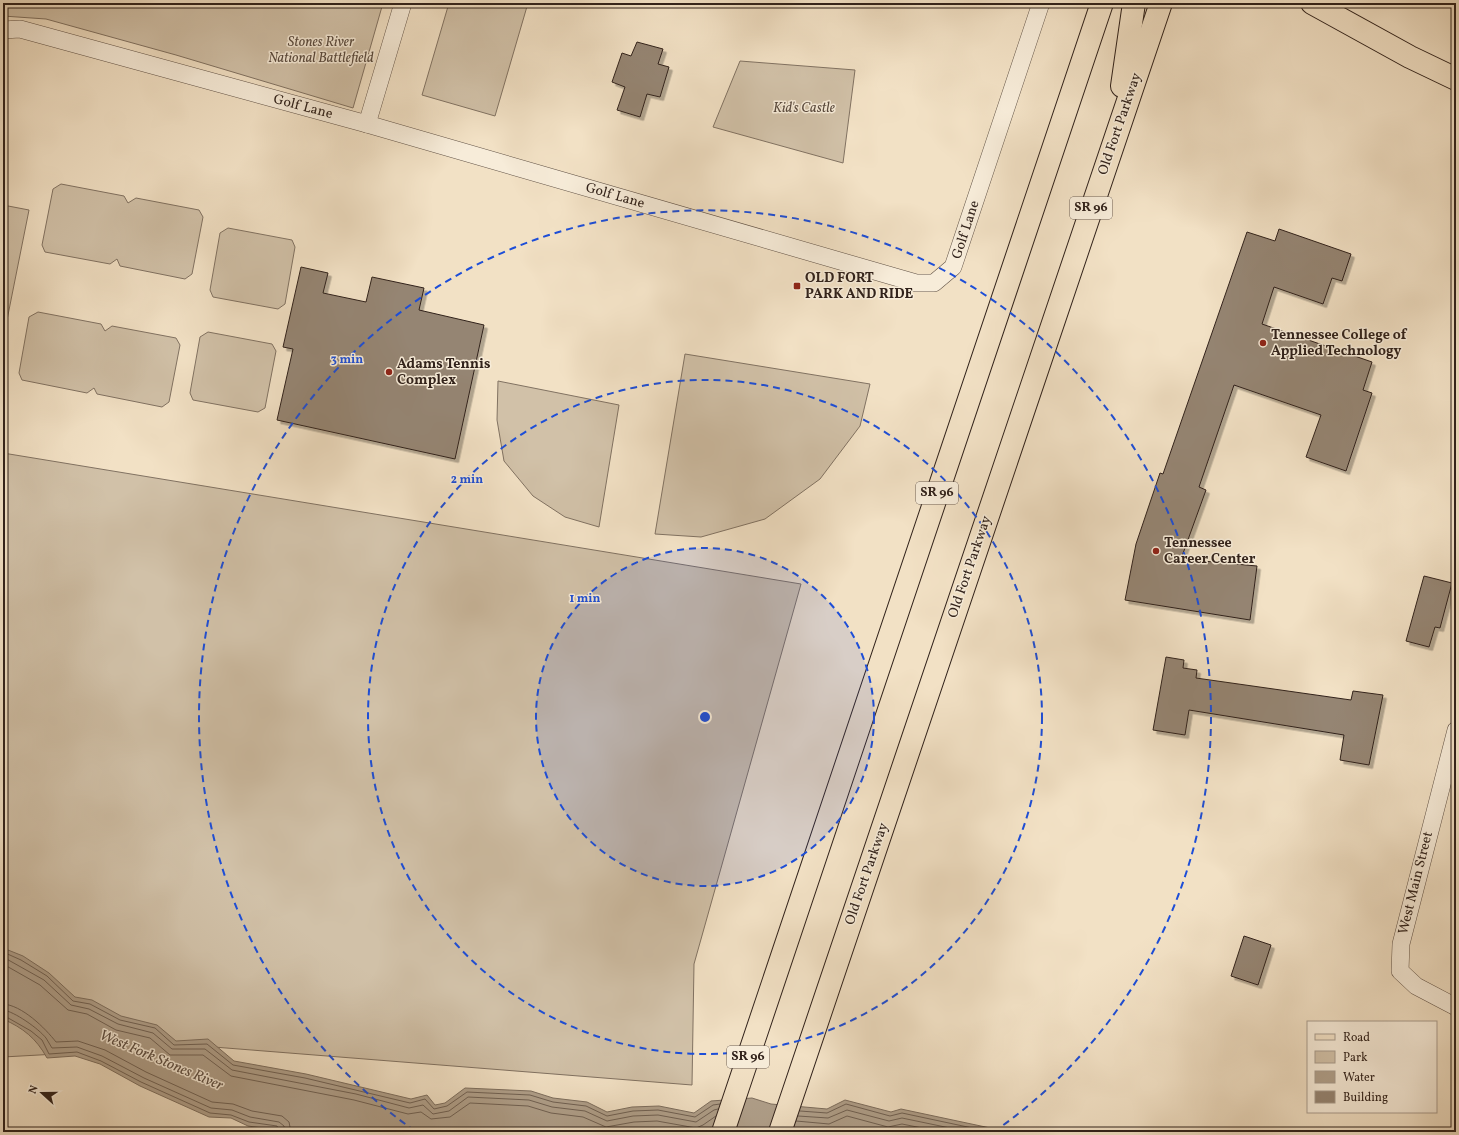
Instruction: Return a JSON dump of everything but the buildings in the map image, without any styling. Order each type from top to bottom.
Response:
[{"type":"main road","name":"SR 96","points":[[723,1132],[1102,3]]},
{"type":"main road","points":[[1115,138],[1134,3]]},
{"type":"main road","name":"Old Fort Parkway","points":[[780,1132],[1161,3]]},
{"type":"main road","points":[[1312,3],[1410,57],[1454,77]]},
{"type":"street","points":[[366,124],[403,3]]},
{"type":"street","name":"Golf Lane","points":[[3,30],[20,29],[366,124],[916,283],[934,283],[953,267],[1041,3]]},
{"type":"street","name":"West Main Street","points":[[1456,730],[1401,944],[1400,971],[1416,986],[1456,1007]]},
{"type":"green space","name":"Stones River National Battlefield","points":[[3,3],[383,3],[353,108],[176,55],[46,19],[3,16]]},
{"type":"green space","points":[[449,3],[528,3],[495,116],[422,95]]},
{"type":"green space","name":"Kid's Castle","points":[[740,61],[855,70],[843,163],[713,127]]},
{"type":"green space","points":[[61,184],[124,196],[128,203],[136,198],[199,210],[203,217],[192,274],[185,279],[120,266],[117,259],[110,264],[45,252],[42,245],[53,189]]},
{"type":"green space","points":[[3,205],[29,210],[3,340]]},
{"type":"green space","points":[[228,228],[292,240],[295,247],[285,304],[278,309],[213,297],[210,290],[220,233]]},
{"type":"green space","points":[[38,312],[101,324],[105,331],[112,326],[176,338],[180,345],[169,402],[162,407],[97,394],[94,388],[87,393],[22,380],[19,373],[29,317]]},
{"type":"green space","points":[[208,332],[272,344],[276,351],[265,408],[258,412],[193,400],[190,393],[200,337]]},
{"type":"green space","points":[[685,354],[870,384],[860,426],[820,479],[765,519],[701,537],[655,534]]},
{"type":"green space","points":[[498,381],[619,405],[599,527],[565,517],[533,496],[504,461],[497,420]]},
{"type":"green space","points":[[3,453],[801,584],[694,964],[692,1085],[201,1046],[3,1057]]},
{"type":"water","name":"West Fork Stones River","points":[[3,948],[23,956],[49,973],[75,997],[92,1000],[121,1016],[157,1025],[176,1041],[208,1039],[234,1061],[306,1074],[411,1099],[427,1095],[435,1105],[445,1103],[465,1088],[531,1091],[553,1098],[587,1102],[607,1112],[632,1107],[659,1106],[694,1113],[711,1101],[752,1098],[771,1104],[827,1109],[845,1100],[891,1112],[901,1109],[1009,1132],[278,1132],[276,1130],[248,1126],[231,1118],[209,1117],[140,1086],[100,1064],[75,1056],[47,1058],[34,1039],[17,1026],[3,1019]]},
{"type":"place","name":"OLD FORT PARK AND RIDE","points":[[797,286]]},
{"type":"place","name":"Tennessee College of Applied Technology","points":[[1263,343]]},
{"type":"place","name":"Adams Tennis Complex","points":[[389,372]]},
{"type":"place","name":"Tennessee Career Center","points":[[1156,551]]}]
